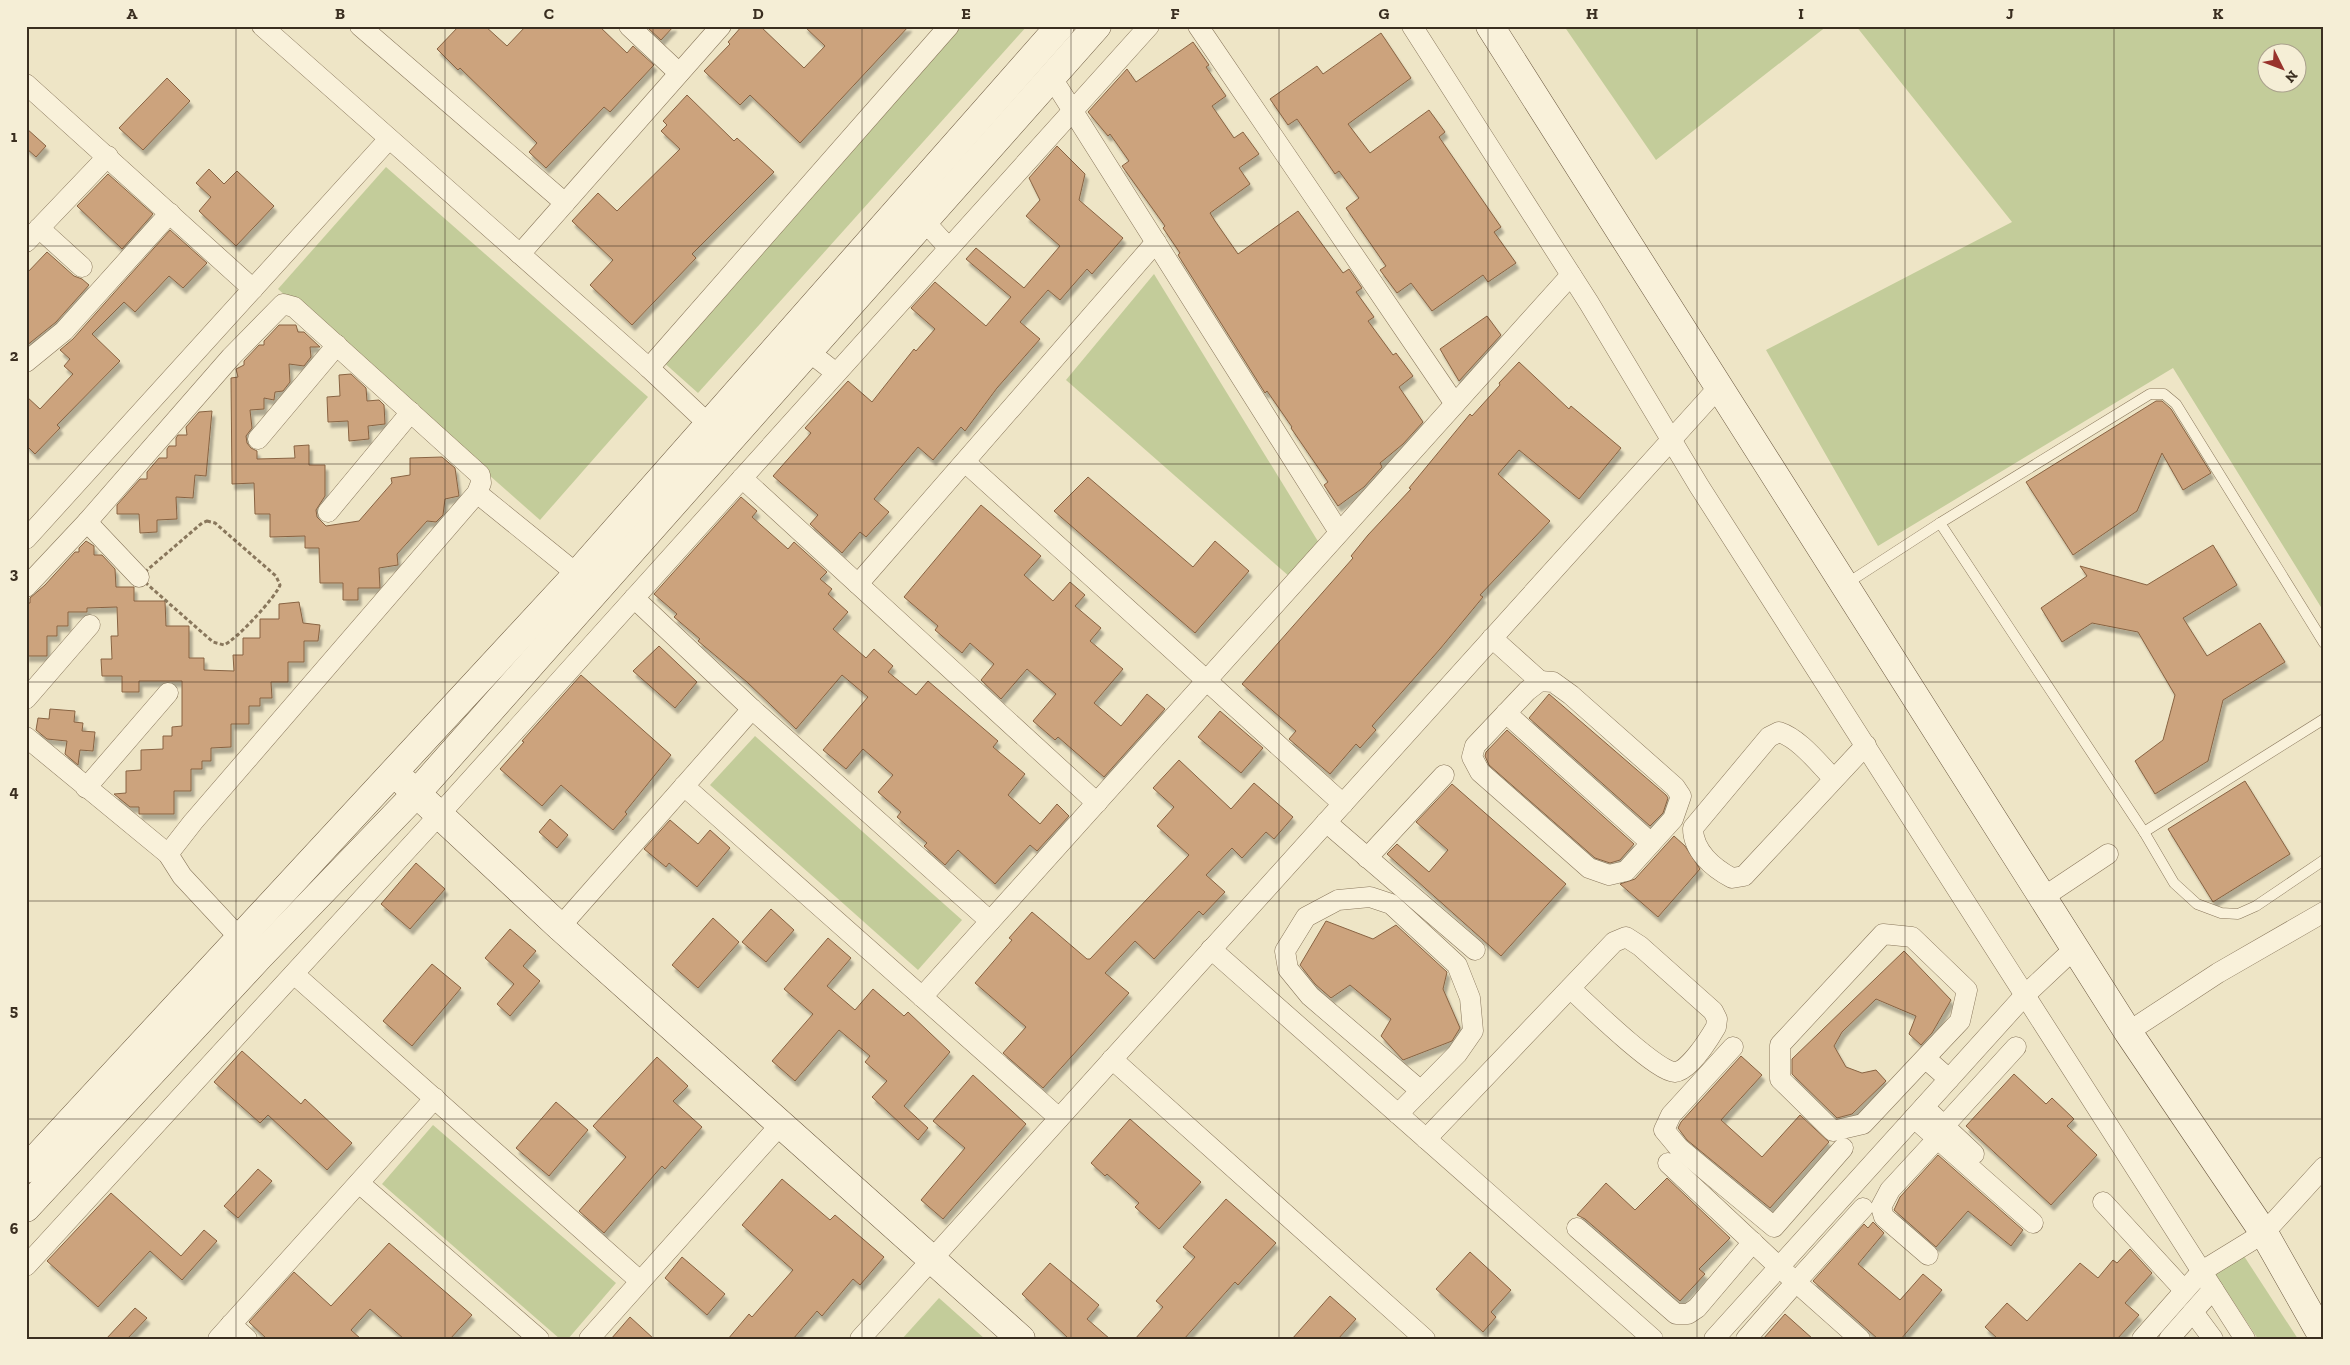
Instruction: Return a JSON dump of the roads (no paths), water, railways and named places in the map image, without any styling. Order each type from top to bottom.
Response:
[{"type":"street","points":[[262,26],[388,140],[650,368],[717,432]]},
{"type":"street","points":[[360,26],[565,204]]},
{"type":"street","points":[[629,26],[679,73]]},
{"type":"street","points":[[520,254],[721,26]]},
{"type":"street","points":[[650,368],[950,26]]},
{"type":"street","points":[[26,1169],[249,949],[416,795],[717,432],[1060,26]]},
{"type":"street","points":[[26,1208],[249,949],[395,773],[576,574],[717,432],[808,351],[1097,26]]},
{"type":"street","points":[[26,1266],[439,815],[1071,110],[1149,26]]},
{"type":"street","points":[[1198,26],[1454,404]]},
{"type":"street","points":[[1412,26],[1570,275],[1699,486],[2245,1339]]},
{"type":"street","points":[[1490,26],[2074,949],[2264,1234],[2324,1339]]},
{"type":"street","points":[[1052,78],[1339,532]]},
{"type":"street","points":[[26,84],[108,156],[253,289]]},
{"type":"street","points":[[26,539],[388,140]]},
{"type":"street","points":[[82,268],[33,235],[108,156]]},
{"type":"street","points":[[26,362],[64,331],[170,213]]},
{"type":"street","points":[[924,220],[948,247]]},
{"type":"street","points":[[858,584],[1156,242]]},
{"type":"street","points":[[922,997],[1570,275]]},
{"type":"street","points":[[26,587],[87,522],[231,357],[279,306],[285,303],[294,306],[480,474],[481,483],[477,493],[193,822],[168,854]]},
{"type":"street","points":[[258,440],[337,345]]},
{"type":"street","points":[[808,351],[836,373]]},
{"type":"street","points":[[860,1339],[1718,388]]},
{"type":"street","points":[[328,512],[411,412]]},
{"type":"street","points":[[965,462],[1343,804]]},
{"type":"street","points":[[742,478],[1097,803]]},
{"type":"street","points":[[477,493],[576,574]]},
{"type":"street","points":[[87,522],[139,577]]},
{"type":"street","points":[[634,598],[752,709],[990,921]]},
{"type":"street","points":[[26,699],[90,625]]},
{"type":"street","points":[[1492,638],[1540,681],[1553,682],[1571,695],[1675,787],[1681,796],[1673,819],[1626,871],[1609,875],[1589,868],[1486,777],[1472,757],[1475,746],[1527,691],[1540,681]]},
{"type":"street","points":[[86,788],[168,693]]},
{"type":"street","points":[[560,927],[752,709]]},
{"type":"street","points":[[1506,713],[1652,843]]},
{"type":"street","points":[[1834,779],[1802,747],[1786,734],[1779,732],[1769,737],[1693,828],[1696,847],[1724,874],[1732,878],[1740,878],[1834,779],[1866,745]]},
{"type":"street","points":[[26,737],[168,854],[182,876],[249,949]]},
{"type":"street","points":[[395,773],[416,795],[560,927],[1021,1339]]},
{"type":"street","points":[[1368,858],[1444,775]]},
{"type":"street","points":[[684,786],[1059,1118]]},
{"type":"street","points":[[1326,822],[1475,950]]},
{"type":"street","points":[[2042,898],[2108,854]]},
{"type":"street","points":[[1398,1114],[1421,1091],[1457,1054],[1473,1032],[1470,998],[1457,965],[1391,904],[1370,897],[1338,900],[1306,917],[1285,951],[1288,969],[1310,996],[1421,1091]]},
{"type":"street","points":[[2128,1032],[2218,973],[2324,912]]},
{"type":"street","points":[[1883,934],[1912,937],[1967,990],[1960,1021],[1925,1058],[1863,1124],[1834,1131],[1780,1079],[1780,1045],[1883,934]]},
{"type":"street","points":[[1426,1139],[1570,988],[1614,942],[1626,937],[1640,946],[1714,1011],[1717,1019],[1716,1027],[1685,1068],[1675,1072],[1666,1071],[1650,1060],[1570,988]]},
{"type":"street","points":[[1714,1339],[2025,995],[2074,949]]},
{"type":"street","points":[[1212,950],[1653,1339]]},
{"type":"street","points":[[294,974],[640,1281]]},
{"type":"street","points":[[1733,1047],[1671,1115],[1664,1130],[1679,1148],[1797,1247]]},
{"type":"street","points":[[1928,1255],[1884,1217],[1881,1207],[1890,1190],[2016,1047]]},
{"type":"street","points":[[1925,1058],[1949,1079]]},
{"type":"street","points":[[1112,1059],[1425,1339]]},
{"type":"street","points":[[247,1339],[225,1332],[435,1098]]},
{"type":"street","points":[[1919,1113],[2036,1219]]},
{"type":"street","points":[[589,1339],[780,1124]]},
{"type":"street","points":[[1774,1227],[1843,1148]]},
{"type":"street","points":[[1668,1163],[1752,1242],[1776,1271],[1860,1339]]},
{"type":"street","points":[[2142,1339],[2202,1272],[2264,1234],[2324,1167]]},
{"type":"street","points":[[359,1183],[539,1339]]},
{"type":"street","points":[[2103,1202],[2184,1290]]},
{"type":"street","points":[[1746,1339],[1863,1208]]},
{"type":"street","points":[[1577,1228],[1676,1314],[1688,1314],[1697,1308],[1752,1242]]},
{"type":"street","points":[[1793,1286],[1844,1339]]},
{"type":"street","points":[[2169,1339],[2213,1289]]},
{"type":"street","points":[[2193,1312],[2213,1339]]},
{"type":"lane","points":[[1844,585],[1940,523],[2150,394],[2164,394],[2176,404],[2256,536],[2324,642]]},
{"type":"lane","points":[[1940,523],[2144,832],[2174,883],[2197,904],[2221,913],[2238,914],[2256,906],[2324,860]]},
{"type":"lane","points":[[2144,832],[2324,719]]}]
